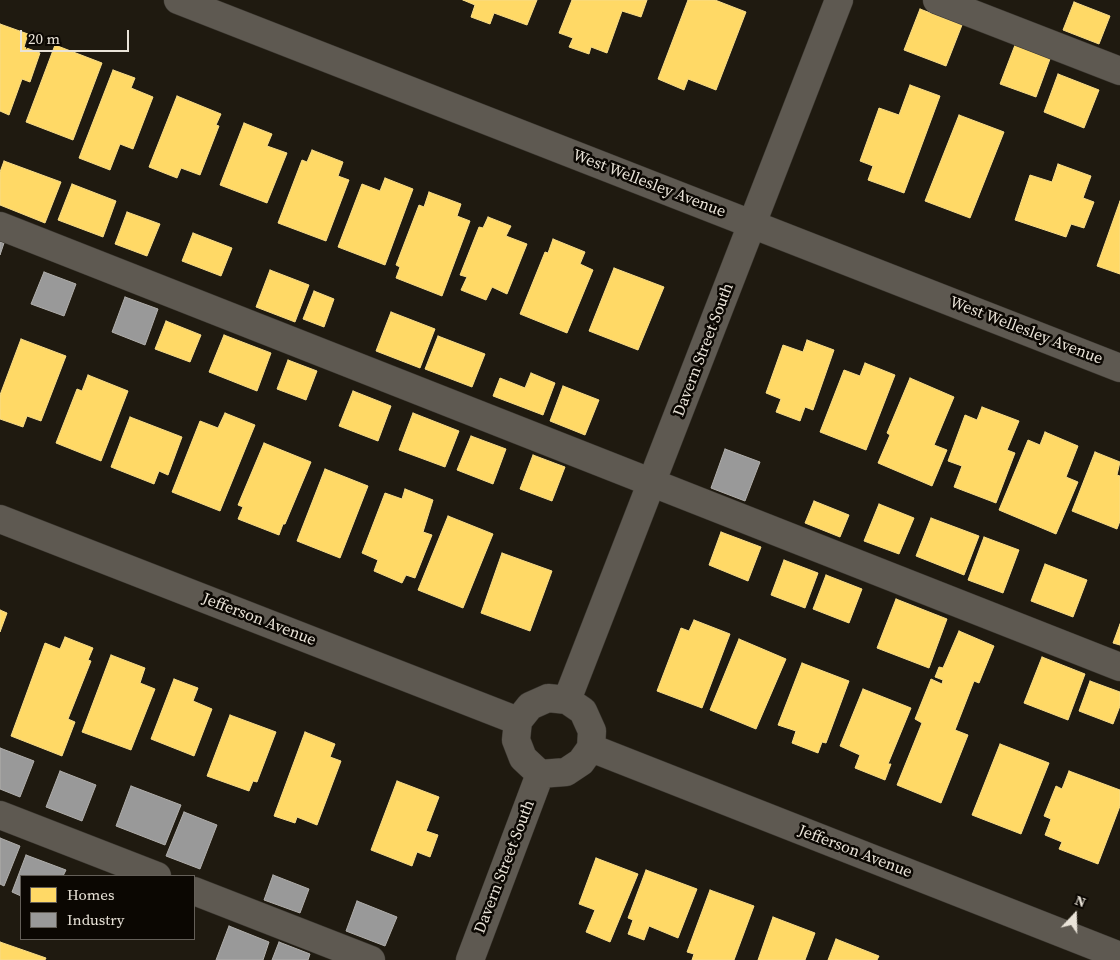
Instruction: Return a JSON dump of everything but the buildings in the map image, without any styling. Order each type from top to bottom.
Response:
[{"type":"street","name":"West Wellesley Avenue","points":[[178,0],[1120,368]]},
{"type":"street","name":"Davern Street South","points":[[567,700],[839,0]]},
{"type":"street","points":[[937,0],[1120,71]]},
{"type":"street","points":[[0,226],[652,485],[1120,667]]},
{"type":"street","name":"Jefferson Avenue","points":[[0,519],[518,721]]},
{"type":"street","points":[[548,698],[567,700],[583,711],[588,719],[592,732],[590,748],[582,762],[566,772],[540,774],[519,752],[516,740],[518,721],[535,702],[548,698]]},
{"type":"street","name":"Jefferson Avenue","points":[[590,748],[1120,956]]},
{"type":"street","name":"Davern Street South","points":[[470,960],[540,774]]},
{"type":"street","points":[[0,815],[154,875]]},
{"type":"street","points":[[195,891],[371,960]]}]
